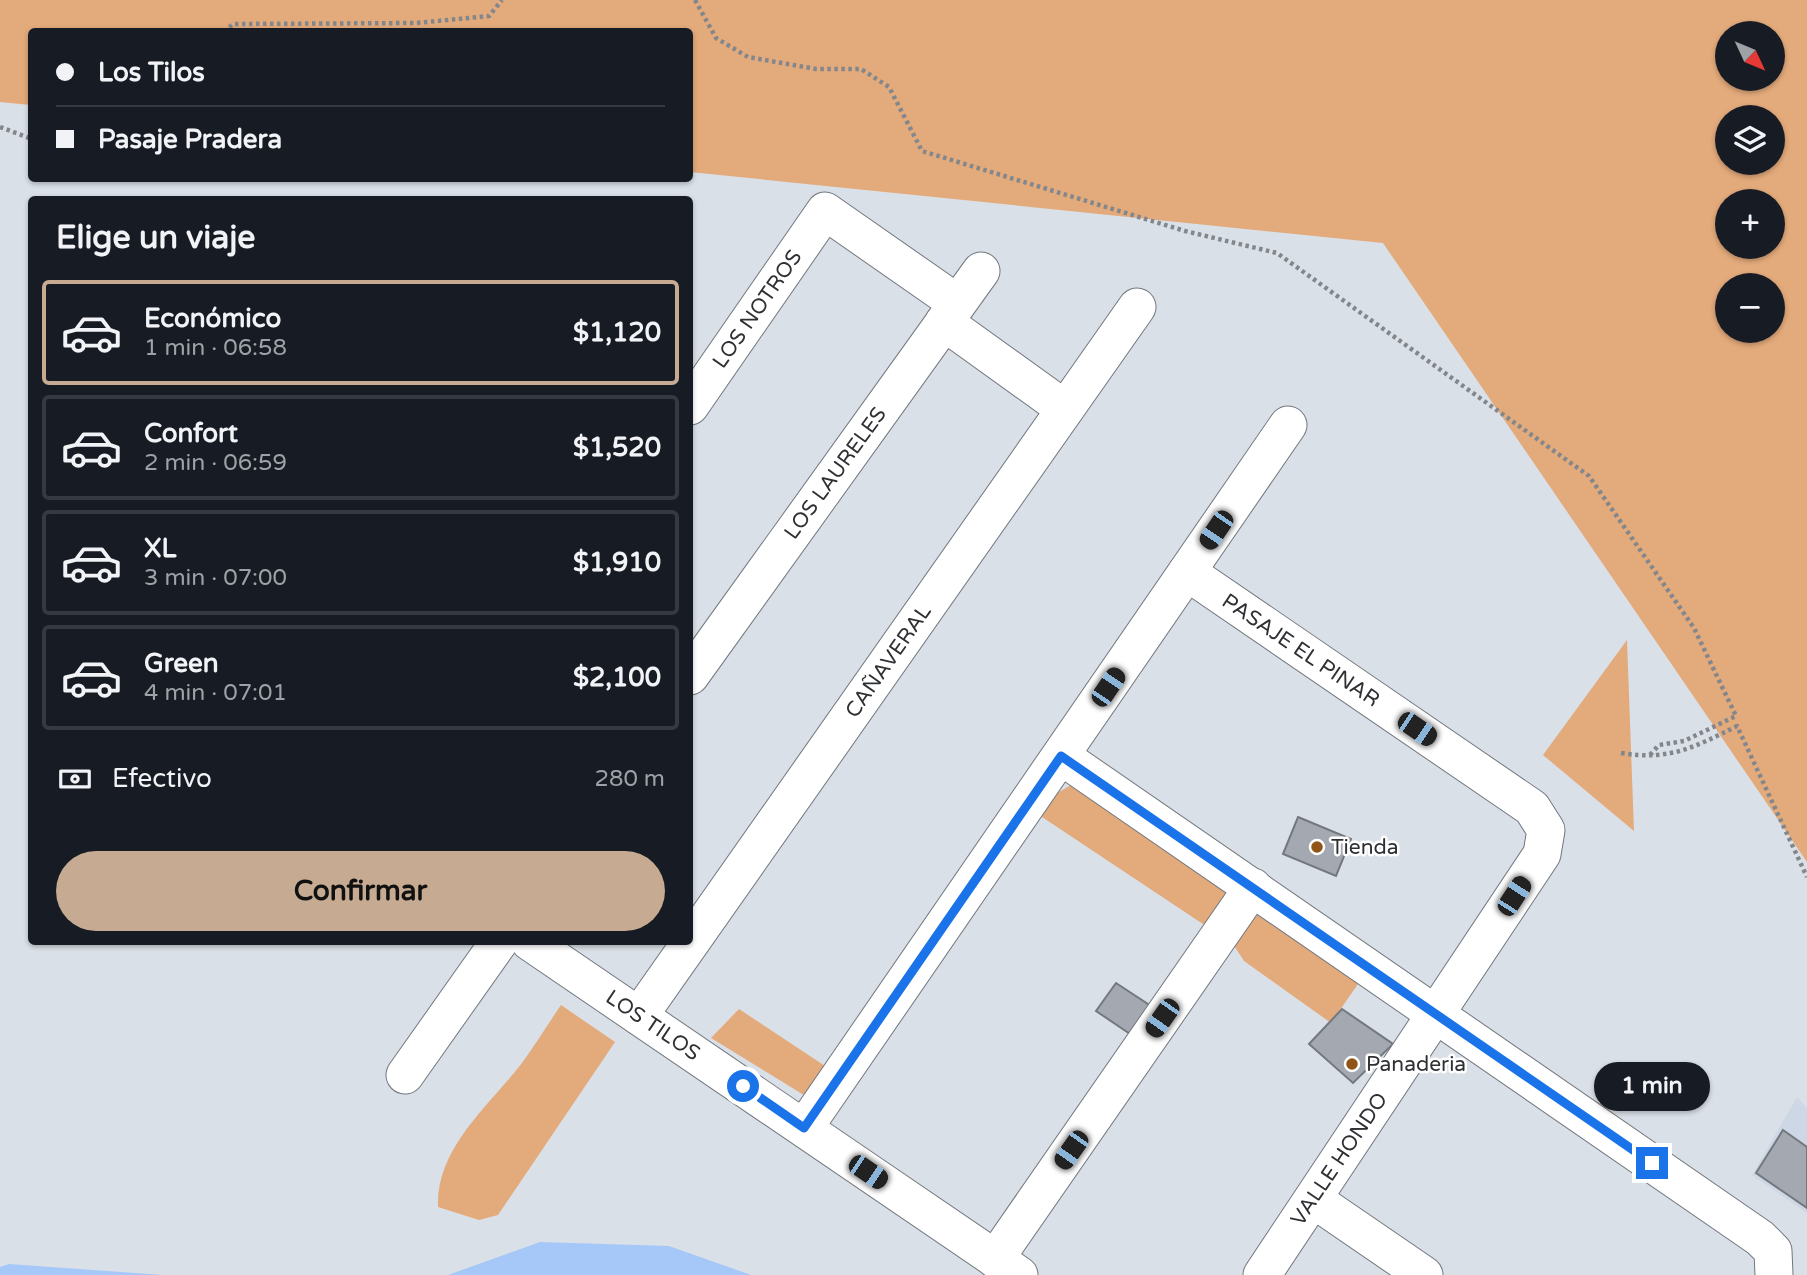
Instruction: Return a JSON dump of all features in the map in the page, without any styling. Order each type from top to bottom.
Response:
[{"type":"street","name":"LOS NOTROS","points":[[693,403],[825,211],[951,312]]},
{"type":"street","name":"LOS LAURELES","points":[[693,672],[981,271]]},
{"type":"street","name":"CAÑAVERAL","points":[[693,939],[1137,307]]},
{"type":"street","points":[[951,312],[1065,409]]},
{"type":"street","points":[[804,1128],[1288,425]]},
{"type":"street","name":"PASAJE EL PINAR","points":[[1187,572],[1532,808],[1546,830]]},
{"type":"street","points":[[1061,756],[1437,1012],[1760,1238],[1768,1244],[1774,1268]]},
{"type":"street","name":"VALLE HONDO","points":[[1262,1275],[1542,854],[1546,830]]},
{"type":"street","points":[[1007,1267],[1253,887]]},
{"type":"street","points":[[405,1075],[497,945]]},
{"type":"street","name":"LOS TILOS","points":[[534,945],[1007,1267]]},
{"type":"street","name":"CAÑAVERAL","points":[[639,1016],[689,945]]},
{"type":"street","points":[[1313,1199],[1424,1275]]},
{"type":"path","points":[[228,28],[233,24],[416,23],[489,16],[502,0]]},
{"type":"path","points":[[695,0],[716,38],[748,57],[816,69],[861,69],[889,88],[922,151],[1185,231],[1277,253],[1589,476],[1694,628],[1736,716],[1684,741],[1659,745],[1648,757]]},
{"type":"path","points":[[0,127],[28,138]]},
{"type":"path","points":[[1621,753],[1648,757],[1686,751],[1737,726],[1807,877]]},
{"type":"shaded area","points":[[0,0],[1807,0],[1807,862],[1383,243],[693,172],[693,28],[28,28],[28,105],[0,102]]},
{"type":"shaded area","points":[[1627,640],[1634,831],[1543,755]]},
{"type":"shaded area","points":[[1073,784],[1223,880],[1229,899],[1209,928],[1042,817],[1045,800]]},
{"type":"shaded area","points":[[1265,910],[1360,981],[1331,1023],[1244,961],[1233,944],[1236,923]]},
{"type":"shaded area","points":[[561,1005],[615,1042],[498,1215],[479,1220],[438,1207],[440,1186],[455,1147],[466,1129],[522,1063]]},
{"type":"shaded area","points":[[739,1009],[825,1066],[807,1097],[711,1038]]},
{"type":"shaded area","points":[[1797,1097],[1807,1108],[1807,1213],[1752,1175]]},
{"type":"water","points":[[540,1242],[669,1246],[751,1275],[448,1275]]},
{"type":"water","points":[[9,1264],[163,1275],[0,1275],[0,1267]]},
{"type":"building","name":"Tienda","points":[[1298,817],[1351,839],[1336,876],[1283,854]]},
{"type":"building","points":[[1116,983],[1154,1008],[1133,1036],[1096,1011]]},
{"type":"building","name":"Panaderia","points":[[1342,1009],[1393,1044],[1353,1083],[1309,1044]]},
{"type":"building","points":[[1783,1130],[1807,1147],[1807,1208],[1756,1173]]},
{"type":"place","name":"Tienda","points":[[1317,847]]},
{"type":"place","name":"Panaderia","points":[[1352,1064]]},
{"type":"route","points":[[743,1086],[804,1128],[1061,756],[1437,1012],[1652,1163]]}]
